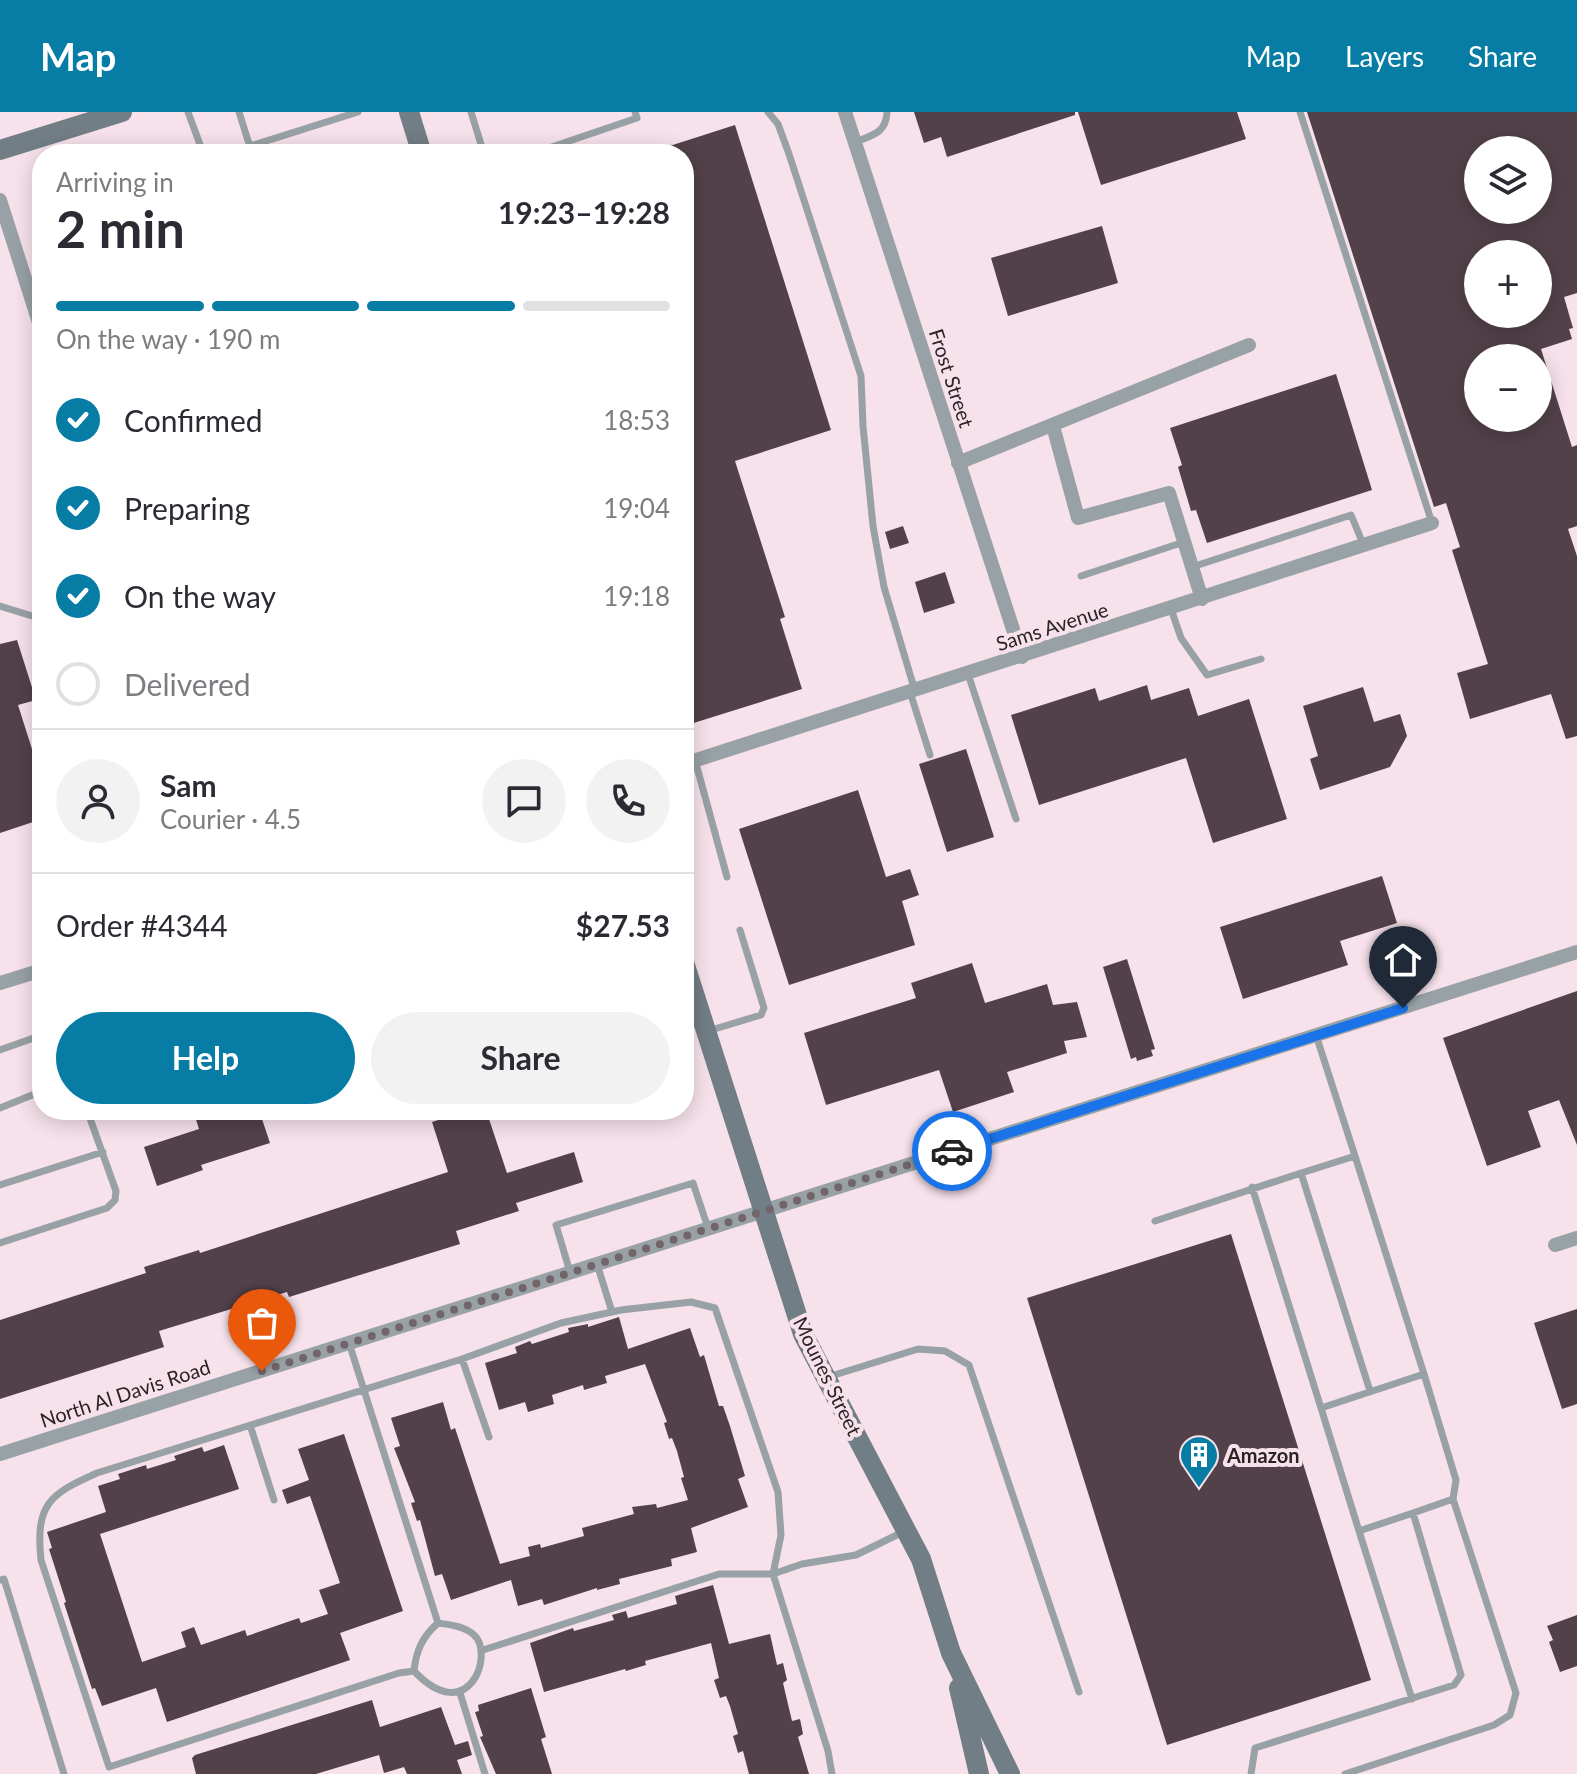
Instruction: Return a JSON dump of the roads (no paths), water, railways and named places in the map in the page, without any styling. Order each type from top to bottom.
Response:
[{"type":"main road","points":[[0,150],[122,112]]},
{"type":"main road","points":[[409,112],[419,144]]},
{"type":"main road","name":"Mounes Street","points":[[694,993],[803,1334],[921,1559],[951,1653],[1010,1774]]},
{"type":"main road","points":[[951,1653],[979,1774]]},
{"type":"street","name":"Frost Street","points":[[845,112],[1022,657]]},
{"type":"street","points":[[0,200],[32,301]]},
{"type":"street","points":[[958,463],[1249,345]]},
{"type":"street","points":[[1053,426],[1078,518],[1169,493],[1202,599]]},
{"type":"street","name":"Sams Avenue","points":[[694,761],[1432,523]]},
{"type":"street","name":"North Al Davis Road","points":[[0,1454],[1577,952]]},
{"type":"street","points":[[0,983],[32,973]]},
{"type":"street","points":[[1555,1245],[1577,1238]]},
{"type":"lane","points":[[188,112],[200,144]]},
{"type":"lane","points":[[239,112],[249,144]]},
{"type":"lane","points":[[259,144],[358,112]]},
{"type":"lane","points":[[471,112],[481,144]]},
{"type":"lane","points":[[560,144],[637,118],[635,112]]},
{"type":"lane","points":[[768,112],[778,124],[789,154],[861,376],[873,526],[884,587],[930,755]]},
{"type":"lane","points":[[855,142],[881,132],[887,112]]},
{"type":"lane","points":[[1300,112],[1432,523]]},
{"type":"lane","points":[[1192,567],[1351,515],[1364,546]]},
{"type":"lane","points":[[1081,576],[1184,542]]},
{"type":"lane","points":[[0,606],[32,616]]},
{"type":"lane","points":[[1171,609],[1181,638],[1207,675],[1261,659]]},
{"type":"lane","points":[[968,674],[1016,819]]},
{"type":"lane","points":[[694,774],[727,877]]},
{"type":"lane","points":[[706,1031],[761,1015],[764,1008],[740,930]]},
{"type":"lane","points":[[1316,1035],[1424,1374],[1456,1480],[1453,1499],[1516,1693],[1510,1715],[1494,1725],[1345,1774]]},
{"type":"lane","points":[[0,1050],[32,1039]]},
{"type":"lane","points":[[0,1108],[32,1095]]},
{"type":"lane","points":[[0,1243],[107,1208],[115,1200],[116,1191],[91,1120]]},
{"type":"lane","points":[[0,1185],[103,1152]]},
{"type":"lane","points":[[1155,1221],[1355,1156]]},
{"type":"lane","points":[[1295,1175],[1301,1173],[1370,1391]]},
{"type":"lane","points":[[570,1272],[556,1225],[693,1183],[708,1228]]},
{"type":"lane","points":[[1252,1187],[1412,1699]]},
{"type":"lane","points":[[597,1264],[612,1312]]},
{"type":"lane","points":[[414,1671],[399,1673],[110,1770],[41,1560],[39,1535],[46,1508],[62,1489],[97,1473],[462,1359],[561,1323],[612,1312],[691,1302],[715,1308],[778,1492],[781,1535],[773,1574],[828,1751],[832,1774]]},
{"type":"lane","points":[[349,1343],[438,1623]]},
{"type":"lane","points":[[826,1377],[918,1349],[945,1351],[969,1365],[1079,1692]]},
{"type":"lane","points":[[462,1359],[489,1437]]},
{"type":"lane","points":[[1321,1408],[1424,1374]]},
{"type":"lane","points":[[250,1425],[274,1500]]},
{"type":"lane","points":[[1359,1531],[1453,1499]]},
{"type":"lane","points":[[1251,1774],[1255,1748],[1454,1685],[1461,1675],[1413,1513]]},
{"type":"lane","points":[[483,1650],[719,1574],[773,1574],[802,1564],[856,1555],[906,1531]]},
{"type":"lane","points":[[0,1580],[4,1579],[64,1774]]},
{"type":"lane","points":[[414,1671],[430,1687],[445,1694],[460,1693],[478,1671],[483,1650],[476,1637],[461,1627],[438,1623]]},
{"type":"lane","points":[[414,1671],[416,1653],[427,1633],[438,1623]]},
{"type":"lane","points":[[460,1693],[485,1774]]},
{"type":"place","name":"Amazon","points":[[1199,1489]]}]
